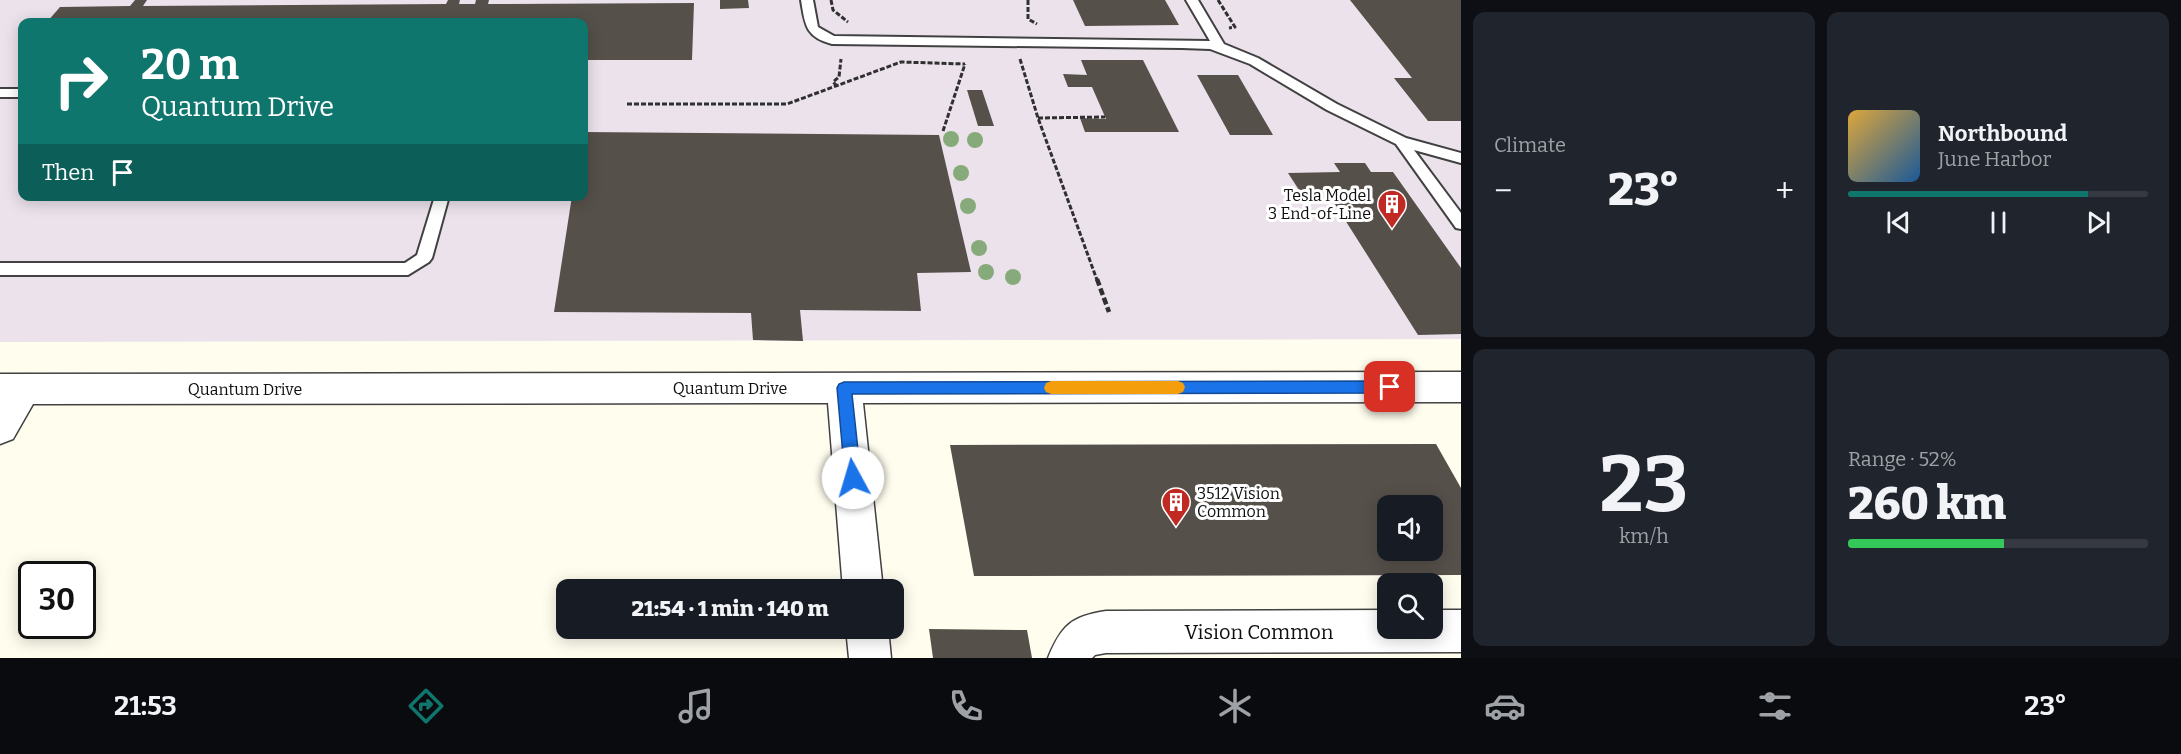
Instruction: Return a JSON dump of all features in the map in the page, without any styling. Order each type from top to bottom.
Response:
[{"type":"street","name":"Quantum Drive","points":[[12,389],[1461,387]]},
{"type":"street","points":[[844,388],[862,579]]},
{"type":"street","points":[[0,428],[12,389]]},
{"type":"street","name":"Vision Common","points":[[1069,658],[1073,647],[1082,637],[1106,632],[1461,631]]},
{"type":"street","points":[[868,639],[870,658]]},
{"type":"lane","points":[[807,0],[812,28],[822,36],[832,39],[1182,44],[1219,47],[1254,61],[1332,107],[1401,141],[1461,158]]},
{"type":"lane","points":[[1192,0],[1219,47]]},
{"type":"lane","points":[[0,93],[18,93]]},
{"type":"lane","points":[[1401,141],[1461,224]]},
{"type":"lane","points":[[0,269],[408,269],[424,258],[441,201]]},
{"type":"path","points":[[943,131],[968,54]]},
{"type":"path","points":[[1018,55],[1038,118],[1109,312]]},
{"type":"path","points":[[627,104],[786,104],[902,62],[965,64]]},
{"type":"path","points":[[1038,118],[1105,117]]},
{"type":"shaded area","points":[[0,0],[1461,0],[1461,339],[0,342]]},
{"type":"building","points":[[135,0],[147,0],[143,6],[446,4],[448,0],[460,0],[459,4],[475,4],[476,0],[489,0],[488,4],[694,3],[692,60],[588,60],[588,18],[50,18],[60,7],[130,6]]},
{"type":"building","points":[[720,0],[748,0],[749,8],[720,9]]},
{"type":"building","points":[[1073,0],[1165,0],[1179,25],[1085,26]]},
{"type":"building","points":[[1350,0],[1461,0],[1461,121],[1428,121],[1394,78],[1412,78]]},
{"type":"building","points":[[1081,60],[1143,60],[1179,132],[1085,132],[1080,118],[1106,119],[1092,87],[1068,87],[1063,74],[1087,75]]},
{"type":"building","points":[[1197,75],[1238,75],[1273,135],[1230,135]]},
{"type":"building","points":[[967,90],[982,90],[994,126],[978,126]]},
{"type":"building","points":[[588,132],[939,135],[971,272],[917,273],[921,311],[800,310],[803,341],[753,340],[751,313],[554,312],[571,201],[588,201]]},
{"type":"building","name":"Tesla Model 3 End-of-Line","points":[[1334,163],[1365,163],[1371,172],[1393,172],[1461,268],[1461,334],[1418,335],[1326,190],[1299,190],[1288,173],[1340,172]]},
{"type":"building","name":"3512 Vision Common","points":[[1436,444],[1461,488],[1461,575],[1377,573],[1377,575],[974,576],[950,445]]},
{"type":"building","points":[[929,629],[1027,630],[1032,658],[933,658]]},
{"type":"slow traffic","points":[[1051,388],[1178,387]]},
{"type":"place","name":"Tesla Model 3 End-of-Line","points":[[1392,230]]},
{"type":"place","name":"3512 Vision Common","points":[[1176,528]]},
{"type":"route","points":[[853,478],[844,388],[1390,387]]}]
